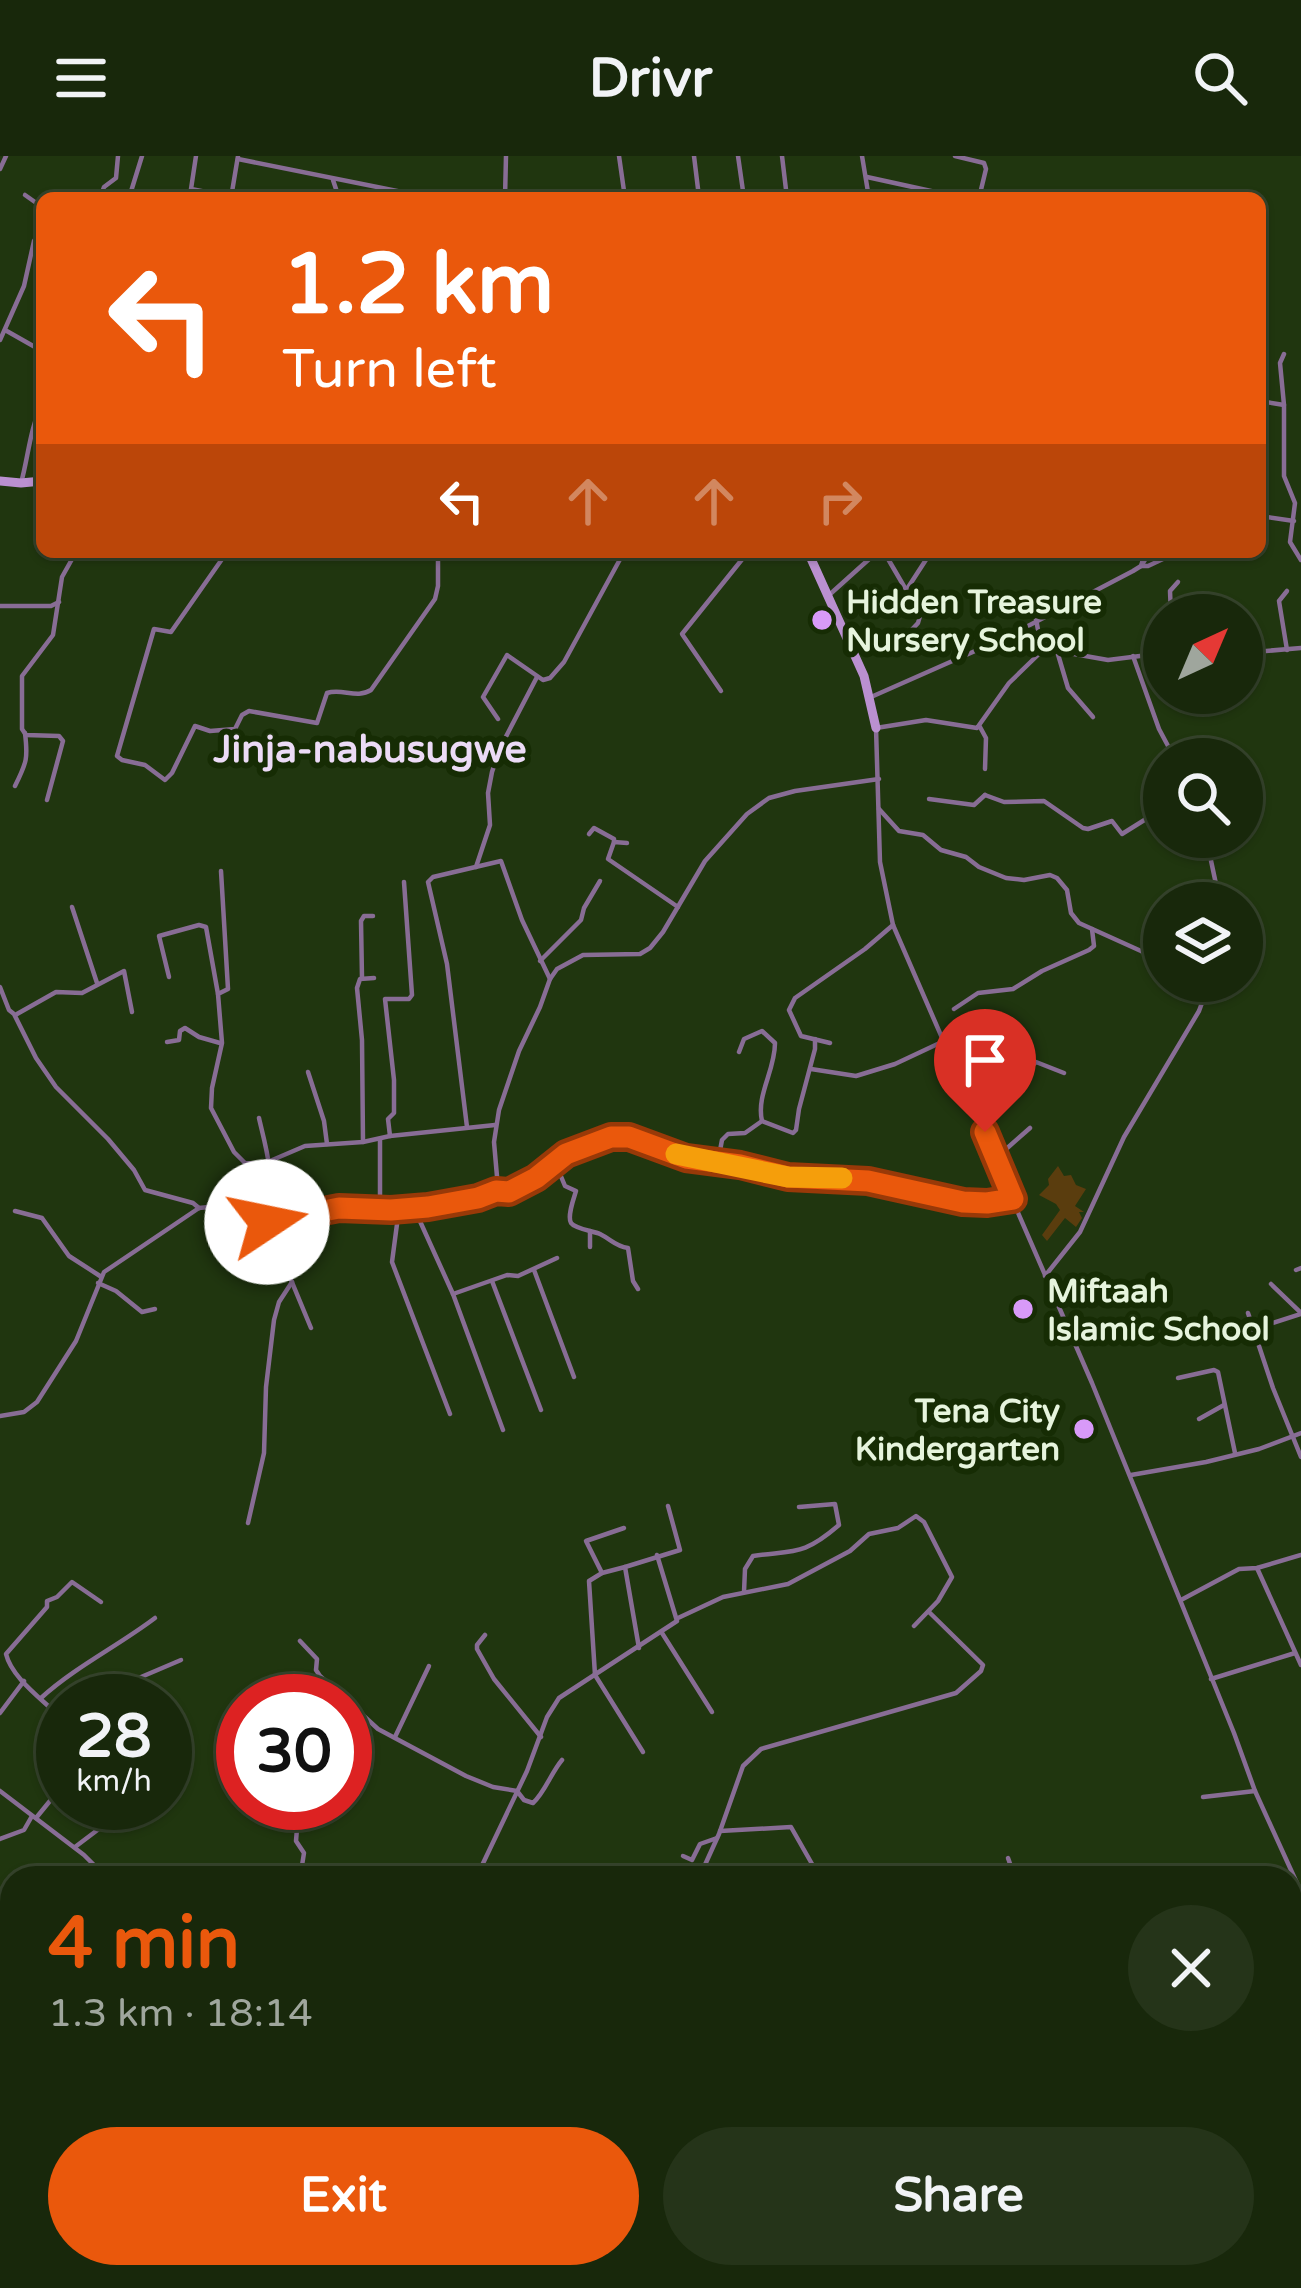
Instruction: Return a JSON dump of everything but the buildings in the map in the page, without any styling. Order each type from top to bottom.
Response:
[{"type":"street","points":[[0,170],[6,156]]},
{"type":"street","points":[[102,192],[116,178],[118,156]]},
{"type":"street","points":[[131,192],[142,156]]},
{"type":"street","points":[[196,156],[191,189],[209,192]]},
{"type":"street","points":[[505,192],[506,156]]},
{"type":"street","points":[[619,156],[624,192]]},
{"type":"street","points":[[694,156],[699,192]]},
{"type":"street","points":[[738,156],[742,192]]},
{"type":"street","points":[[782,156],[787,192]]},
{"type":"street","points":[[862,156],[868,192]]},
{"type":"street","points":[[956,156],[984,163],[980,192]]},
{"type":"street","points":[[233,192],[238,158],[399,192]]},
{"type":"street","points":[[867,177],[936,192]]},
{"type":"street","points":[[334,180],[337,192]]},
{"type":"street","points":[[26,196],[36,203]]},
{"type":"street","points":[[0,340],[24,286],[36,238]]},
{"type":"street","points":[[5,330],[36,348]]},
{"type":"street","points":[[1284,354],[1280,364],[1284,476],[1298,506],[1290,542],[1301,560]]},
{"type":"street","points":[[1266,402],[1284,405]]},
{"type":"street","points":[[21,484],[36,418]]},
{"type":"street","points":[[0,481],[36,482]]},
{"type":"street","points":[[1266,517],[1294,521]]},
{"type":"street","points":[[15,786],[28,749],[22,722],[22,676],[52,635],[62,577],[73,558]]},
{"type":"street","points":[[223,558],[171,632],[154,629],[123,731],[117,756],[145,765],[165,780],[195,726],[210,731],[236,729],[249,711],[317,723],[327,692],[356,695],[371,690],[435,599],[438,558]]},
{"type":"street","points":[[498,719],[483,697],[507,655],[543,680],[550,678],[564,662],[621,558]]},
{"type":"street","points":[[721,691],[682,634],[743,558]]},
{"type":"street","points":[[811,558],[871,697],[880,862],[893,925],[1131,1475],[1289,1866]]},
{"type":"street","points":[[827,597],[874,558]]},
{"type":"street","points":[[885,558],[922,609],[918,623],[905,638]]},
{"type":"street","points":[[907,590],[928,558]]},
{"type":"street","points":[[1142,566],[1143,558]]},
{"type":"street","points":[[1142,566],[1147,558]]},
{"type":"street","points":[[871,697],[1009,636],[1165,558]]},
{"type":"street","points":[[1170,594],[1178,582]]},
{"type":"street","points":[[1287,591],[1279,601],[1287,650]]},
{"type":"street","points":[[1032,598],[1042,651]]},
{"type":"street","points":[[0,606],[59,602]]},
{"type":"street","points":[[1263,652],[1301,648]]},
{"type":"street","points":[[980,727],[1018,673],[1042,651],[1093,659],[1143,655]]},
{"type":"street","points":[[1057,651],[1068,688],[1093,717]]},
{"type":"street","points":[[1132,656],[1164,738]]},
{"type":"street","points":[[476,867],[490,825],[488,793],[500,748],[537,676]]},
{"type":"street","points":[[876,728],[926,720],[980,727]]},
{"type":"street","points":[[980,727],[986,738],[985,769]]},
{"type":"street","points":[[25,734],[62,738],[47,800]]},
{"type":"street","points":[[496,1191],[495,1125],[550,979],[583,955],[645,952],[663,932],[706,861],[747,814],[769,798],[879,779]]},
{"type":"street","points":[[984,783],[986,795]]},
{"type":"street","points":[[929,800],[974,805],[986,795]]},
{"type":"street","points":[[986,795],[1004,802],[1044,801],[1083,828],[1112,821],[1122,834],[1143,821]]},
{"type":"street","points":[[879,809],[899,831],[922,835],[940,850],[966,856],[1006,878],[1057,878],[1068,893],[1072,916],[1083,927],[1143,952]]},
{"type":"street","points":[[589,834],[595,828],[614,842],[627,844]]},
{"type":"street","points":[[614,842],[608,859],[678,907]]},
{"type":"street","points":[[467,1127],[447,964],[428,881],[501,861],[550,979]]},
{"type":"street","points":[[218,994],[228,989],[220,871]]},
{"type":"street","points":[[540,961],[580,920],[600,881]]},
{"type":"street","points":[[390,1136],[394,1080],[385,999],[410,999],[412,995],[404,882]]},
{"type":"street","points":[[72,907],[97,983]]},
{"type":"street","points":[[363,1142],[357,988],[362,977],[361,921],[373,916]]},
{"type":"street","points":[[830,1043],[798,1033],[790,1010],[795,998],[893,925]]},
{"type":"street","points":[[169,976],[159,936],[206,927],[222,1043],[212,1108],[243,1162],[263,1164],[305,1146],[495,1125]]},
{"type":"street","points":[[954,1009],[978,993],[1013,989],[1089,950],[1094,942],[1092,929]]},
{"type":"street","points":[[14,1014],[56,992],[82,993],[124,971],[132,1012]]},
{"type":"street","points":[[362,977],[374,978]]},
{"type":"street","points":[[0,987],[56,1087],[108,1139],[145,1190],[200,1208]]},
{"type":"street","points":[[1045,1276],[1080,1232],[1124,1137],[1202,1002]]},
{"type":"street","points":[[167,1042],[178,1040],[184,1028],[222,1043]]},
{"type":"street","points":[[739,1052],[744,1040],[762,1031],[775,1043],[774,1064],[758,1108],[762,1121]]},
{"type":"street","points":[[762,1121],[793,1133],[796,1130],[814,1039]]},
{"type":"street","points":[[811,1069],[856,1076],[896,1064],[944,1041]]},
{"type":"street","points":[[966,1092],[983,1087],[1008,1089],[1036,1062],[1064,1073]]},
{"type":"street","points":[[308,1072],[327,1144]]},
{"type":"street","points":[[248,1211],[270,1186],[259,1118]]},
{"type":"street","points":[[717,1164],[728,1134],[745,1133],[762,1121]]},
{"type":"street","points":[[996,1158],[1030,1128]]},
{"type":"street","points":[[267,1222],[339,1208],[414,1208],[509,1192],[555,1162],[611,1137],[629,1137],[686,1158],[788,1177],[868,1181],[963,1202],[1013,1199]]},
{"type":"street","points":[[377,1210],[380,1140]]},
{"type":"street","points":[[555,1162],[565,1186],[576,1191],[571,1223],[628,1249],[638,1289]]},
{"type":"street","points":[[0,1416],[24,1412],[37,1402],[76,1341],[99,1279],[200,1208],[224,1204],[267,1222],[310,1328]]},
{"type":"street","points":[[414,1208],[452,1294],[502,1430]]},
{"type":"street","points":[[399,1209],[392,1262],[450,1414]]},
{"type":"street","points":[[15,1211],[45,1220],[68,1256],[142,1312],[154,1309]]},
{"type":"street","points":[[590,1231],[590,1247]]},
{"type":"street","points":[[452,1294],[534,1270],[557,1258]]},
{"type":"street","points":[[534,1270],[574,1377]]},
{"type":"street","points":[[492,1281],[541,1409]]},
{"type":"street","points":[[248,1523],[264,1453],[274,1320],[292,1282]]},
{"type":"street","points":[[1254,1329],[1301,1314],[1271,1284]]},
{"type":"street","points":[[1248,1313],[1301,1457]]},
{"type":"street","points":[[1178,1378],[1217,1371],[1235,1453]]},
{"type":"street","points":[[1199,1419],[1224,1405]]},
{"type":"street","points":[[1131,1475],[1176,1468],[1301,1433]]},
{"type":"street","points":[[744,1592],[746,1569],[753,1556],[806,1549],[838,1525],[835,1504],[799,1507]]},
{"type":"street","points":[[643,1752],[595,1675],[589,1581],[678,1552],[681,1548],[668,1506]]},
{"type":"street","points":[[482,1866],[560,1698],[678,1618],[723,1597],[788,1584],[850,1552],[869,1534],[898,1528],[916,1516],[924,1522],[952,1577],[914,1626]]},
{"type":"street","points":[[602,1573],[586,1541],[624,1528]]},
{"type":"street","points":[[658,1555],[678,1618]]},
{"type":"street","points":[[1180,1600],[1239,1569],[1301,1555]]},
{"type":"street","points":[[625,1567],[639,1648]]},
{"type":"street","points":[[1257,1568],[1301,1665]]},
{"type":"street","points":[[36,1693],[9,1666],[7,1654],[47,1607],[47,1601],[73,1582],[101,1602]]},
{"type":"street","points":[[704,1866],[743,1766],[764,1748],[956,1693],[981,1671],[982,1665],[929,1612]]},
{"type":"street","points":[[70,1674],[155,1618]]},
{"type":"street","points":[[662,1633],[712,1712]]},
{"type":"street","points":[[485,1635],[477,1649],[494,1679],[541,1737]]},
{"type":"street","points":[[300,1641],[317,1659],[320,1676],[378,1729],[466,1776],[517,1791],[524,1801],[534,1803],[562,1760]]},
{"type":"street","points":[[1211,1679],[1295,1653]]},
{"type":"street","points":[[149,1674],[182,1660]]},
{"type":"street","points":[[395,1737],[429,1666]]},
{"type":"street","points":[[0,1713],[24,1681]]},
{"type":"street","points":[[0,1791],[95,1866]]},
{"type":"street","points":[[1203,1797],[1255,1791]]},
{"type":"street","points":[[0,1838],[24,1831],[34,1817]]},
{"type":"street","points":[[683,1856],[692,1860],[700,1844],[718,1835],[791,1827],[813,1866]]},
{"type":"street","points":[[75,1847],[97,1830]]},
{"type":"street","points":[[297,1830],[296,1841],[304,1853],[302,1866]]},
{"type":"street","points":[[1008,1858],[1011,1866]]},
{"type":"shaded area","points":[[1058,1166],[1064,1176],[1071,1175],[1076,1185],[1086,1189],[1075,1206],[1084,1212],[1079,1212],[1082,1218],[1076,1227],[1065,1218],[1047,1241],[1042,1235],[1060,1210],[1039,1195]]},
{"type":"slow traffic","points":[[676,1154],[788,1177],[842,1178]]},
{"type":"place","name":"Hidden Treasure Nursery School","points":[[822,620]]},
{"type":"place","name":"Miftaah Islamic School","points":[[1023,1309]]},
{"type":"place","name":"Tena City Kindergarten","points":[[1084,1429]]},
{"type":"district","name":"Jinja-nabusugwe","points":[[370,748]]},
{"type":"route","points":[[267,1222],[339,1208],[428,1207],[509,1192],[566,1154],[611,1137],[629,1137],[686,1158],[788,1177],[868,1181],[963,1202],[1013,1199],[985,1132]]}]
